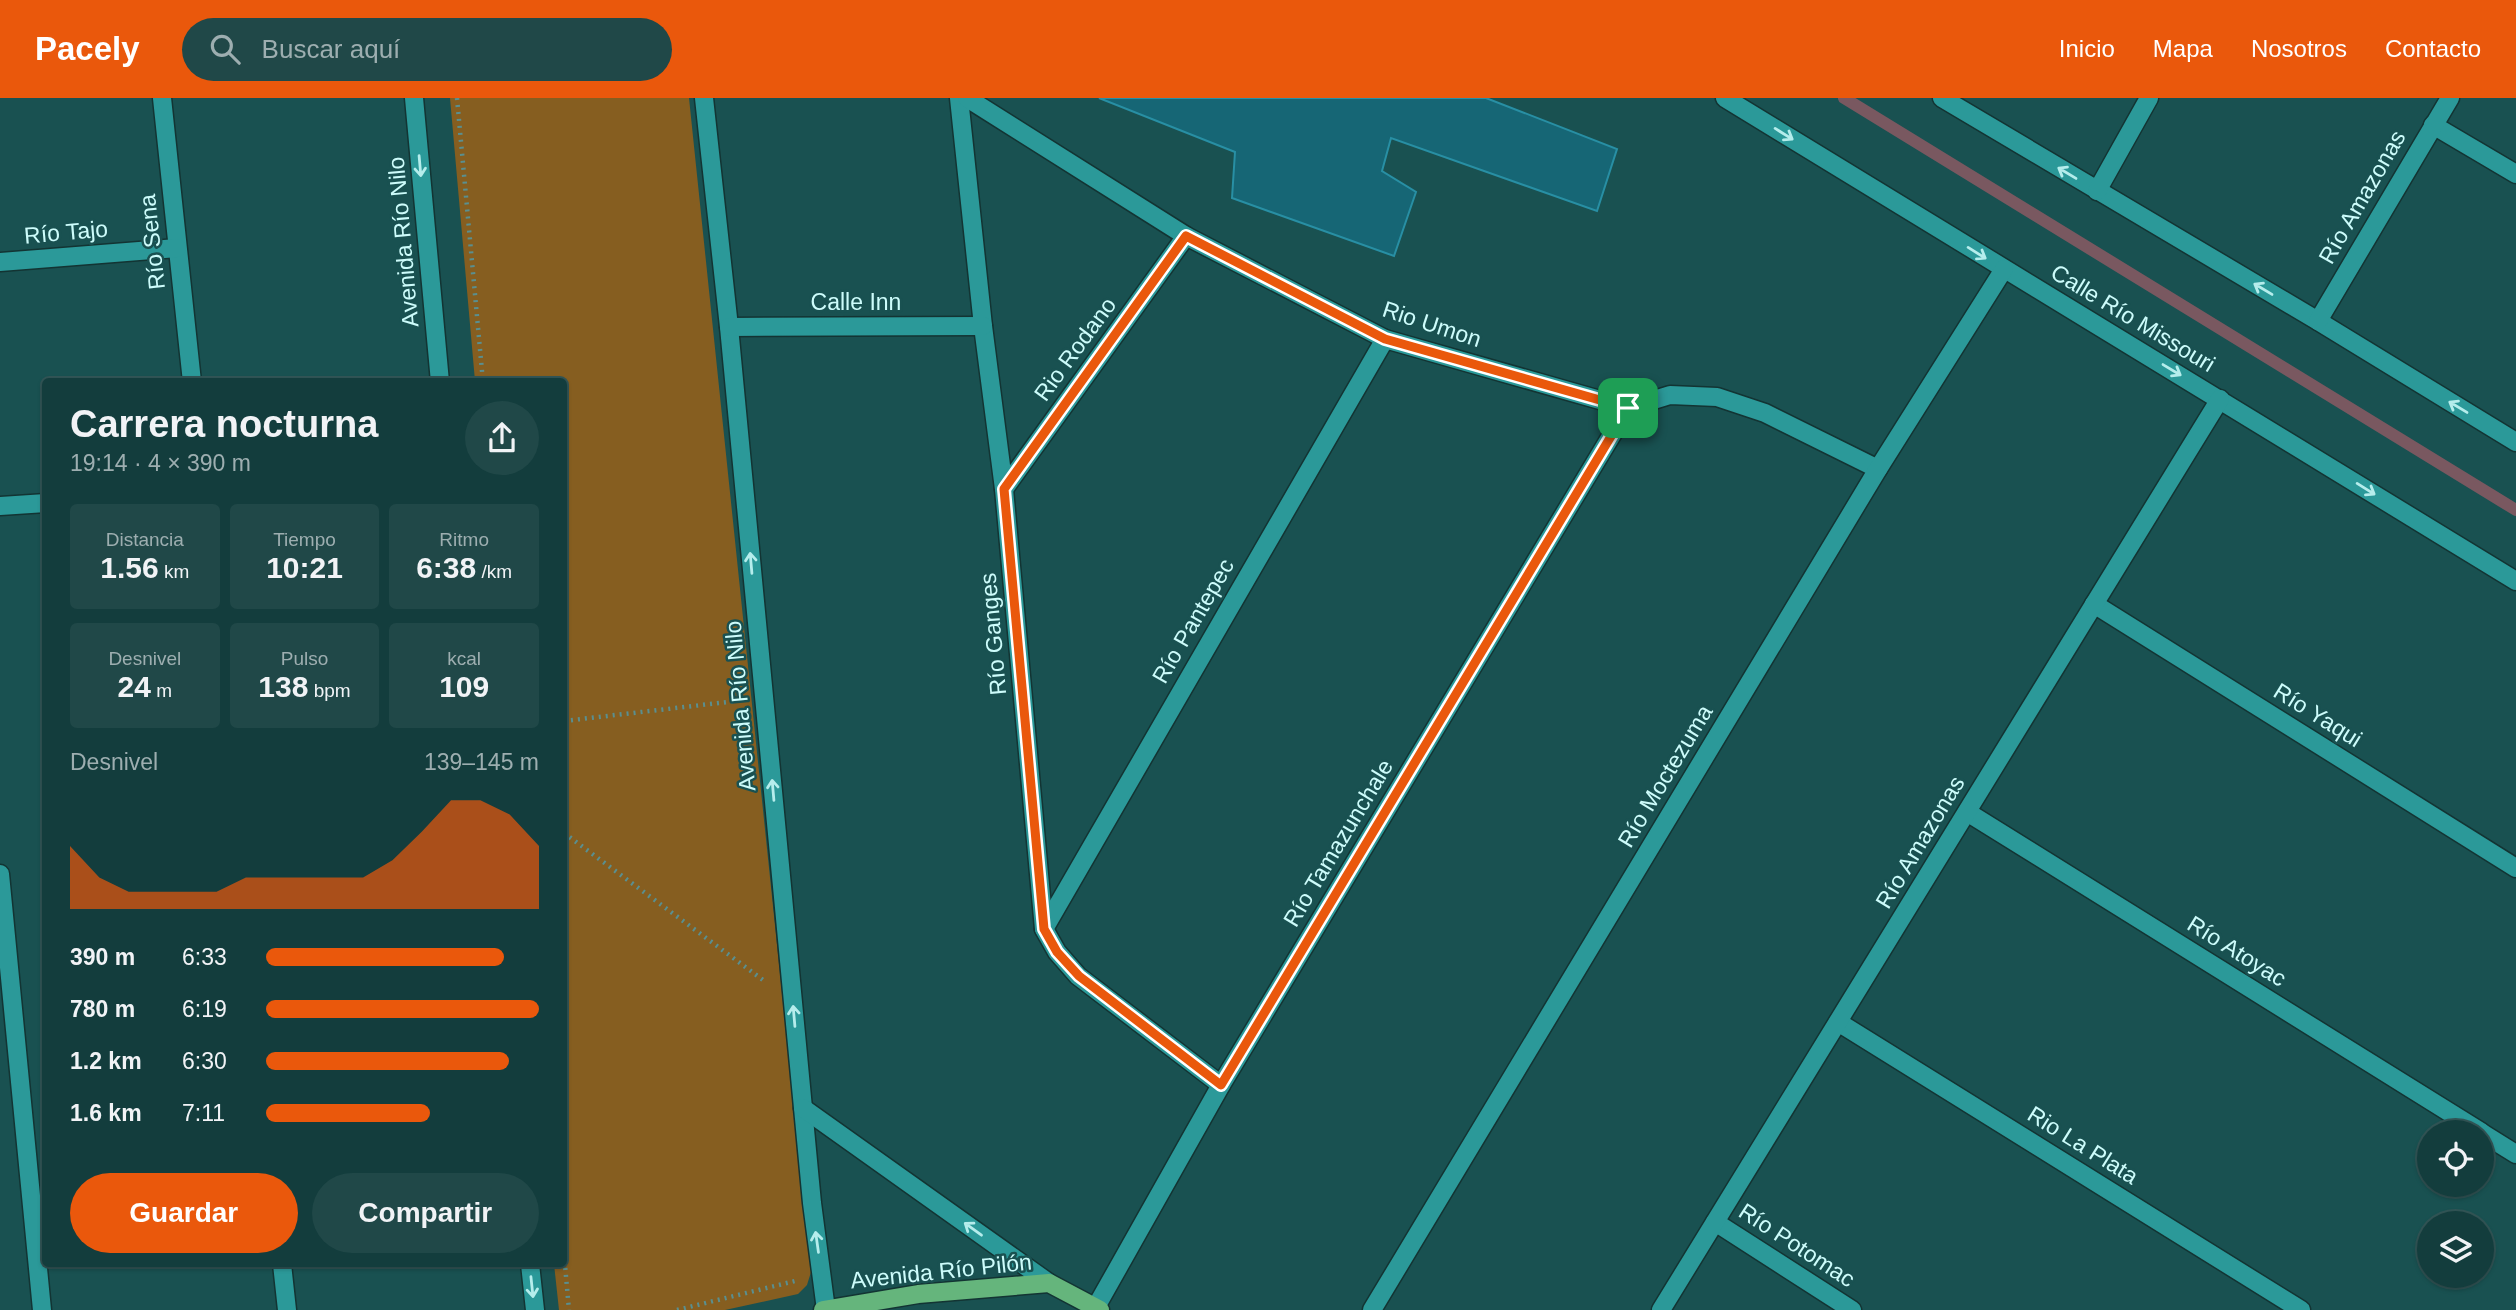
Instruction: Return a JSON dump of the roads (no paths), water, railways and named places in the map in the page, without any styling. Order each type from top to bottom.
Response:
[{"type":"main road","name":"Avenida Río Pilón","points":[[825,1310],[918,1294],[1049,1283],[1098,1309]]},
{"type":"street","name":"Río Sena","points":[[162,98],[191,378]]},
{"type":"street","name":"Avenida Río Nilo","points":[[414,98],[440,378]]},
{"type":"street","name":"Avenida Río Nilo","points":[[704,98],[729,327],[803,1108],[825,1310]]},
{"type":"street","name":"Río Ganges","points":[[960,98],[983,326],[1004,489],[1044,929],[1057,952],[1079,976],[1221,1085]]},
{"type":"street","name":"Rio Umon","points":[[967,98],[1186,236],[1385,339],[1628,408]]},
{"type":"street","name":"Calle Río Missouri","points":[[1725,98],[2516,581]]},
{"type":"street","points":[[1941,98],[2318,321],[2516,442]]},
{"type":"street","points":[[2097,191],[2150,98]]},
{"type":"street","name":"Río Amazonas","points":[[2318,321],[2450,98]]},
{"type":"street","points":[[2433,125],[2516,174]]},
{"type":"street","name":"Rio Rodano","points":[[1004,489],[1186,236]]},
{"type":"street","name":"Río Tajo","points":[[0,262],[177,248]]},
{"type":"street","name":"Río Moctezuma","points":[[1372,1310],[1878,469],[2004,269]]},
{"type":"street","name":"Calle Inn","points":[[729,327],[983,326]]},
{"type":"street","name":"Río Pantepec","points":[[1044,929],[1385,339]]},
{"type":"street","points":[[1628,408],[1670,395],[1717,397],[1765,413],[1878,469]]},
{"type":"street","name":"Río Amazonas","points":[[1661,1310],[2220,399]]},
{"type":"street","name":"Río Tamazunchale","points":[[1098,1309],[1221,1085],[1628,408]]},
{"type":"street","points":[[0,506],[42,503]]},
{"type":"street","name":"Río Yaqui","points":[[2094,604],[2516,868]]},
{"type":"street","name":"Río Atoyac","points":[[1967,812],[2460,1120]]},
{"type":"street","points":[[0,874],[42,1310]]},
{"type":"street","name":"Rio La Plata","points":[[1838,1022],[2301,1310]]},
{"type":"street","points":[[803,1108],[1049,1283]]},
{"type":"street","name":"Río Atoyac","points":[[2494,1141],[2516,1154]]},
{"type":"street","name":"Río Potomac","points":[[1715,1222],[1852,1310]]},
{"type":"street","points":[[282,1267],[287,1310]]},
{"type":"street","points":[[530,1267],[535,1310]]},
{"type":"waterway","points":[[1844,98],[2516,510]]}]
